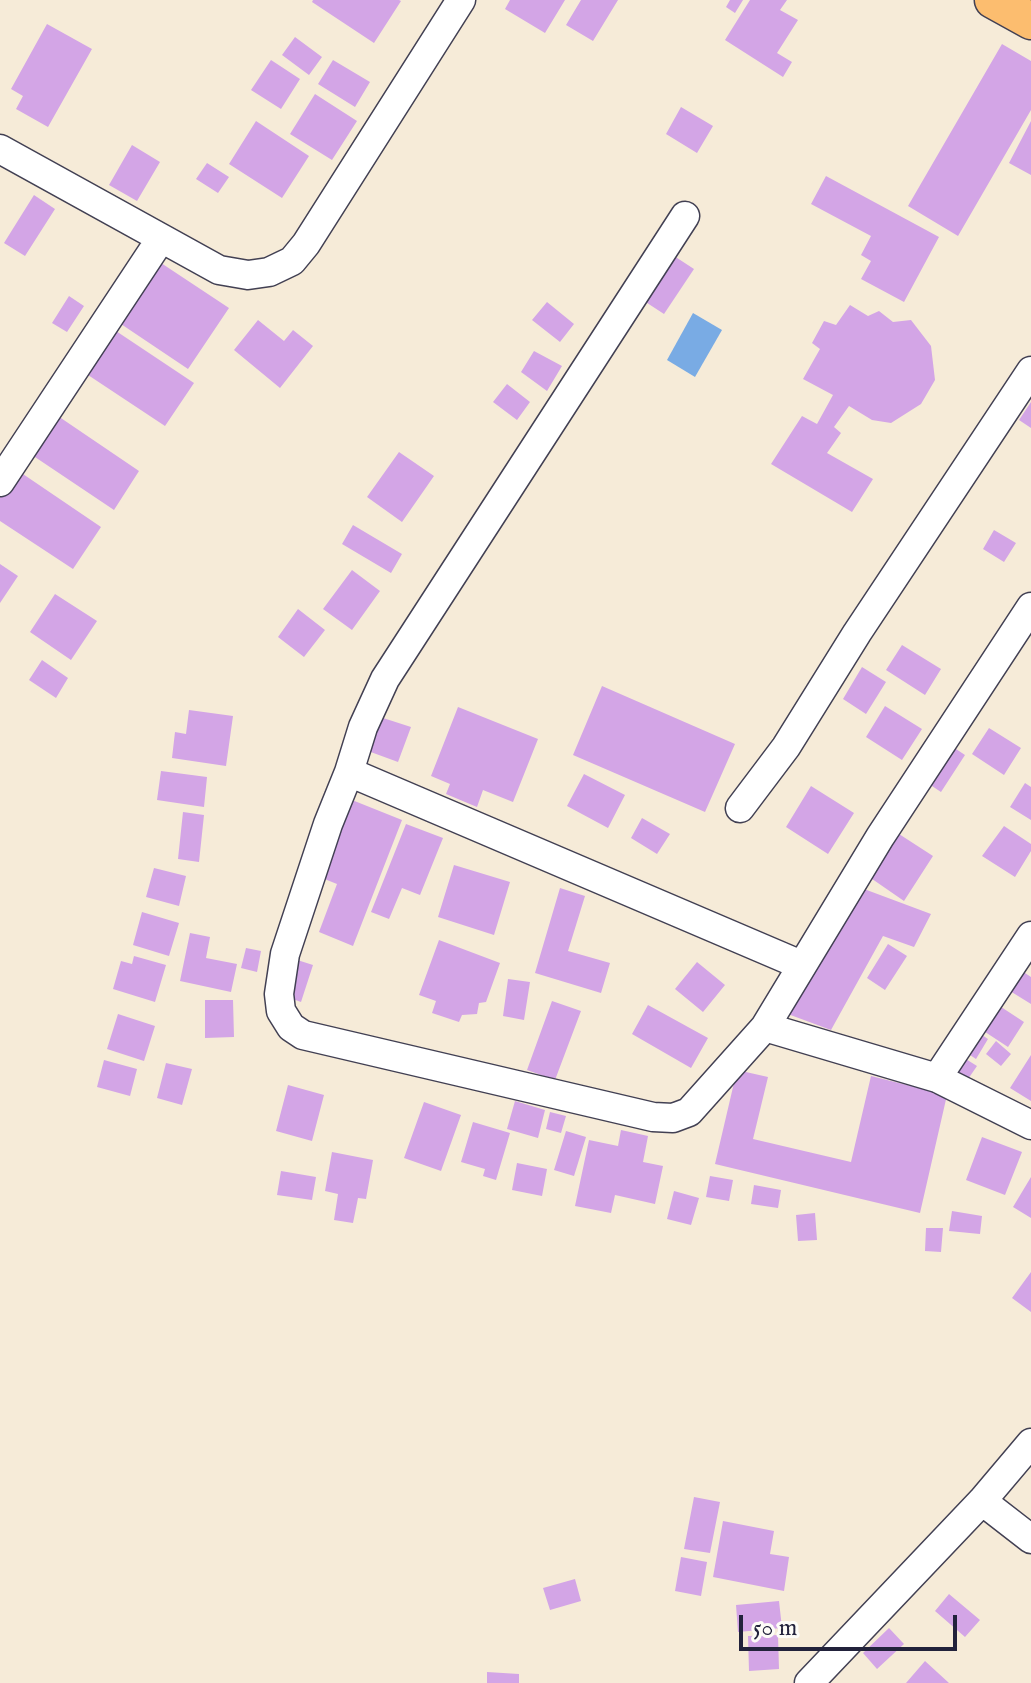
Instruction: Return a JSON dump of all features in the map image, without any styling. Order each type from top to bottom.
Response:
[{"type":"main road","points":[[993,0],[1031,21]]},
{"type":"street","points":[[0,149],[219,270],[248,275],[269,272],[292,261],[306,244],[461,0]]},
{"type":"street","points":[[685,216],[385,679],[363,727],[285,954],[279,994],[281,1011],[291,1027],[303,1035],[653,1117],[673,1118],[689,1112],[765,1027],[880,837],[1031,607]]},
{"type":"street","points":[[0,482],[160,240]]},
{"type":"street","points":[[740,808],[815,702],[857,633],[1031,371]]},
{"type":"street","points":[[349,772],[801,965]]},
{"type":"street","points":[[937,1078],[1031,936]]},
{"type":"street","points":[[765,1027],[937,1078],[1031,1125]]},
{"type":"street","points":[[809,1683],[982,1501],[1031,1443]]},
{"type":"street","points":[[982,1501],[1031,1539]]},
{"type":"water","points":[[693,313],[722,330],[695,377],[667,360]]},
{"type":"building","points":[[313,0],[399,0],[401,1],[374,43]]},
{"type":"building","points":[[510,0],[565,0],[545,33],[505,9]]},
{"type":"building","points":[[581,0],[618,0],[593,41],[566,25]]},
{"type":"building","points":[[730,0],[743,0],[735,13],[726,7]]},
{"type":"building","points":[[750,0],[787,0],[780,10],[798,20],[777,53],[792,62],[783,77],[725,40]]},
{"type":"building","points":[[47,24],[92,49],[48,127],[16,109],[23,96],[11,89]]},
{"type":"building","points":[[295,37],[322,57],[309,75],[282,55]]},
{"type":"building","points":[[1002,44],[1031,61],[1031,110],[958,236],[908,206]]},
{"type":"building","points":[[271,60],[300,79],[281,109],[251,90]]},
{"type":"building","points":[[333,60],[370,82],[355,107],[318,84]]},
{"type":"building","points":[[315,94],[357,121],[332,160],[290,134]]},
{"type":"building","points":[[681,107],[713,126],[697,153],[666,134]]},
{"type":"building","points":[[256,121],[309,156],[282,198],[229,164]]},
{"type":"building","points":[[1031,121],[1031,175],[1009,163]]},
{"type":"building","points":[[132,145],[160,162],[137,201],[109,185]]},
{"type":"building","points":[[207,163],[229,177],[218,193],[196,179]]},
{"type":"building","points":[[826,176],[939,237],[904,302],[861,279],[871,261],[861,255],[871,236],[811,204]]},
{"type":"building","points":[[34,195],[55,209],[25,256],[4,243]]},
{"type":"building","points":[[671,254],[694,269],[664,314],[641,299]]},
{"type":"building","points":[[155,259],[229,308],[188,369],[115,320]]},
{"type":"building","points":[[69,296],[84,306],[67,332],[52,323]]},
{"type":"building","points":[[547,302],[574,324],[560,342],[532,320]]},
{"type":"building","points":[[850,305],[868,316],[879,311],[893,322],[911,320],[931,346],[935,380],[921,404],[891,423],[872,420],[849,406],[834,427],[841,433],[827,453],[873,479],[852,512],[771,464],[802,416],[817,424],[833,395],[803,379],[820,349],[812,343],[824,321],[836,325]]},
{"type":"building","points":[[258,320],[284,341],[293,330],[313,346],[280,388],[234,350]]},
{"type":"building","points":[[116,331],[194,383],[165,426],[88,375]]},
{"type":"building","points":[[534,351],[562,366],[547,391],[521,372]]},
{"type":"building","points":[[507,384],[530,402],[517,420],[493,402]]},
{"type":"building","points":[[1031,402],[1031,428],[1019,420]]},
{"type":"building","points":[[52,412],[139,471],[114,510],[26,451]]},
{"type":"building","points":[[399,452],[434,476],[402,522],[367,497]]},
{"type":"building","points":[[17,470],[101,527],[73,569],[0,521],[0,496]]},
{"type":"building","points":[[353,525],[402,554],[391,573],[342,544]]},
{"type":"building","points":[[994,530],[1016,543],[1004,562],[983,549]]},
{"type":"building","points":[[0,564],[18,576],[0,603]]},
{"type":"building","points":[[352,570],[380,591],[352,630],[323,609]]},
{"type":"building","points":[[55,594],[97,621],[71,660],[30,632]]},
{"type":"building","points":[[298,609],[325,630],[304,657],[278,637]]},
{"type":"building","points":[[902,645],[941,669],[925,695],[886,670]]},
{"type":"building","points":[[42,660],[68,678],[56,698],[29,680]]},
{"type":"building","points":[[862,667],[886,682],[866,714],[843,699]]},
{"type":"building","points":[[602,686],[735,744],[705,812],[573,755]]},
{"type":"building","points":[[885,706],[922,729],[902,760],[866,737]]},
{"type":"building","points":[[458,707],[538,739],[513,802],[483,790],[477,807],[446,794],[450,784],[431,776]]},
{"type":"building","points":[[189,710],[233,716],[226,766],[172,758],[175,732],[186,734]]},
{"type":"building","points":[[380,717],[411,727],[398,762],[368,751]]},
{"type":"building","points":[[989,728],[1021,748],[1004,775],[972,754]]},
{"type":"building","points":[[947,743],[965,755],[941,792],[923,780]]},
{"type":"building","points":[[161,771],[207,777],[204,807],[157,800]]},
{"type":"building","points":[[584,774],[625,795],[608,828],[567,806]]},
{"type":"building","points":[[1025,783],[1031,787],[1031,820],[1010,807]]},
{"type":"building","points":[[811,786],[854,813],[828,854],[786,827]]},
{"type":"building","points":[[342,796],[402,820],[353,946],[319,932],[337,884],[312,874]]},
{"type":"building","points":[[183,812],[204,815],[199,862],[178,859]]},
{"type":"building","points":[[642,818],[670,834],[657,854],[631,838]]},
{"type":"building","points":[[406,824],[443,838],[420,895],[402,888],[389,919],[371,912]]},
{"type":"building","points":[[1004,826],[1031,844],[1031,851],[1015,877],[982,856]]},
{"type":"building","points":[[899,834],[933,856],[904,901],[862,872],[876,850],[885,856]]},
{"type":"building","points":[[454,865],[510,882],[494,935],[438,917]]},
{"type":"building","points":[[154,868],[186,876],[179,906],[146,897]]},
{"type":"building","points":[[856,886],[931,914],[914,947],[883,936],[831,1030],[777,1010]]},
{"type":"building","points":[[560,888],[585,896],[568,951],[610,963],[601,993],[535,973]]},
{"type":"building","points":[[142,912],[179,923],[169,956],[133,945]]},
{"type":"building","points":[[190,933],[210,937],[206,958],[237,964],[231,992],[180,981]]},
{"type":"building","points":[[439,940],[500,963],[486,1002],[479,1003],[477,1014],[462,1015],[459,1022],[432,1013],[436,1001],[419,995]]},
{"type":"building","points":[[888,944],[907,956],[885,990],[867,978]]},
{"type":"building","points":[[246,948],[261,951],[257,972],[241,968]]},
{"type":"building","points":[[134,956],[166,965],[155,1002],[113,989],[121,961],[132,964]]},
{"type":"building","points":[[291,958],[313,965],[301,1002],[279,994]]},
{"type":"building","points":[[697,962],[725,985],[703,1012],[675,989]]},
{"type":"building","points":[[1022,971],[1031,977],[1031,1004],[1010,991]]},
{"type":"building","points":[[508,979],[530,982],[524,1020],[503,1016]]},
{"type":"building","points":[[205,1000],[233,1000],[234,1037],[205,1038]]},
{"type":"building","points":[[552,1001],[581,1011],[555,1080],[527,1070]]},
{"type":"building","points":[[992,1001],[1024,1022],[1008,1047],[976,1026]]},
{"type":"building","points":[[648,1005],[708,1038],[691,1068],[632,1034]]},
{"type":"building","points":[[118,1014],[155,1026],[144,1061],[107,1049]]},
{"type":"building","points":[[973,1029],[988,1039],[976,1059],[961,1049]]},
{"type":"building","points":[[996,1041],[1011,1054],[1001,1066],[986,1054]]},
{"type":"building","points":[[1031,1055],[1031,1101],[1010,1088]]},
{"type":"building","points":[[961,1056],[977,1066],[966,1082],[950,1072]]},
{"type":"building","points":[[104,1060],[137,1069],[130,1096],[97,1087]]},
{"type":"building","points":[[166,1063],[192,1069],[182,1105],[157,1098]]},
{"type":"building","points":[[737,1070],[768,1077],[753,1139],[851,1162],[871,1076],[947,1095],[920,1213],[715,1164]]},
{"type":"building","points":[[288,1085],[324,1095],[312,1141],[276,1131]]},
{"type":"building","points":[[515,1101],[545,1110],[538,1138],[507,1129]]},
{"type":"building","points":[[424,1102],[461,1115],[441,1171],[404,1158]]},
{"type":"building","points":[[550,1112],[566,1116],[561,1133],[546,1129]]},
{"type":"building","points":[[473,1122],[510,1133],[496,1180],[483,1176],[485,1169],[461,1162]]},
{"type":"building","points":[[621,1130],[648,1136],[643,1162],[663,1166],[655,1204],[615,1195],[611,1213],[575,1206],[589,1140],[618,1146]]},
{"type":"building","points":[[566,1131],[586,1137],[574,1176],[554,1170]]},
{"type":"building","points":[[982,1137],[1022,1152],[1005,1195],[966,1180]]},
{"type":"building","points":[[332,1152],[373,1160],[366,1199],[358,1198],[353,1223],[334,1220],[338,1194],[325,1191]]},
{"type":"building","points":[[517,1163],[547,1169],[542,1196],[512,1190]]},
{"type":"building","points":[[281,1171],[316,1177],[312,1200],[277,1195]]},
{"type":"building","points":[[710,1176],[733,1180],[729,1201],[706,1197]]},
{"type":"building","points":[[1031,1177],[1031,1218],[1013,1207]]},
{"type":"building","points":[[754,1185],[781,1190],[778,1208],[751,1204]]},
{"type":"building","points":[[674,1191],[699,1198],[691,1225],[667,1219]]},
{"type":"building","points":[[952,1211],[982,1216],[980,1234],[949,1231]]},
{"type":"building","points":[[815,1213],[817,1240],[798,1241],[796,1215]]},
{"type":"building","points":[[926,1228],[943,1228],[941,1252],[925,1251]]},
{"type":"building","points":[[1031,1272],[1031,1312],[1012,1298]]},
{"type":"building","points":[[694,1497],[720,1502],[710,1553],[684,1549]]},
{"type":"building","points":[[723,1521],[774,1531],[770,1554],[789,1557],[784,1591],[713,1577]]},
{"type":"building","points":[[681,1557],[707,1562],[701,1596],[675,1591]]},
{"type":"building","points":[[575,1579],[581,1601],[550,1610],[543,1588]]},
{"type":"building","points":[[949,1594],[980,1620],[965,1637],[935,1611]]},
{"type":"building","points":[[779,1601],[782,1628],[738,1632],[736,1605]]},
{"type":"building","points":[[889,1628],[904,1644],[877,1669],[863,1653]]},
{"type":"building","points":[[778,1635],[779,1669],[749,1671],[748,1636]]},
{"type":"building","points":[[925,1661],[949,1683],[906,1683]]},
{"type":"building","points":[[487,1672],[519,1674],[519,1683],[487,1683]]}]
